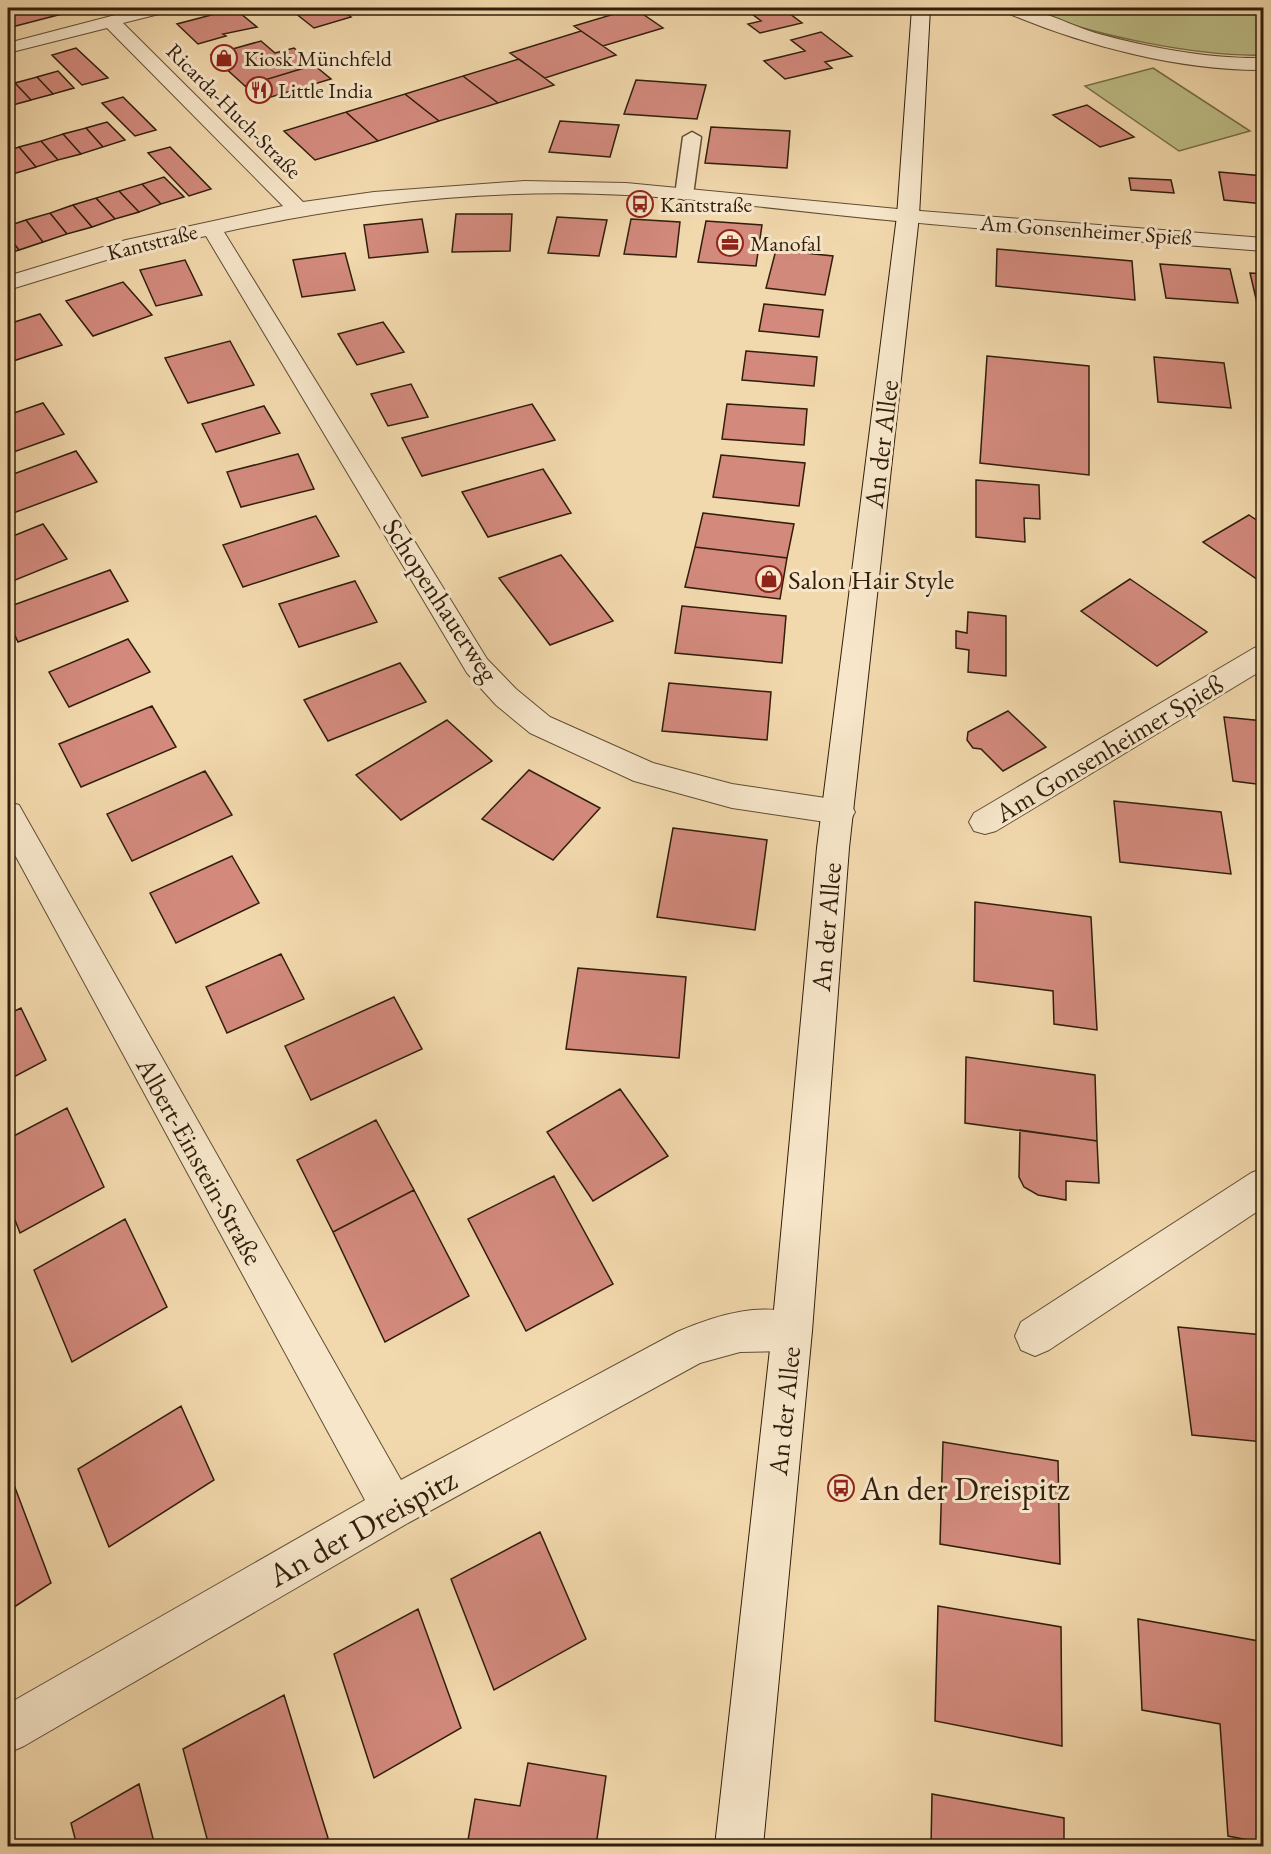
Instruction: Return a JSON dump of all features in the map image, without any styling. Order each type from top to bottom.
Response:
[{"type":"street","name":"Ricarda-Huch-Straße","points":[[8,48],[161,8]]},
{"type":"street","name":"An der Allee","points":[[739,1846],[792,1331],[833,848],[839,813],[908,216],[921,8]]},
{"type":"street","points":[[1011,8],[1056,27],[1109,42],[1177,56],[1263,64]]},
{"type":"street","name":"Ricarda-Huch-Straße","points":[[110,21],[298,209]]},
{"type":"street","name":"Kantstraße","points":[[8,283],[134,244],[211,226],[298,209],[385,197],[524,187],[576,186],[908,216]]},
{"type":"street","name":"Am Gonsenheimer Spieß","points":[[908,216],[1263,245]]},
{"type":"street","name":"Schopenhauerweg","points":[[211,226],[477,666],[506,697],[540,725],[645,773],[732,796],[839,813]]},
{"type":"street","name":"Am Gonsenheimer Spieß","points":[[985,822],[1263,655]]},
{"type":"street","name":"Albert-Einstein-Straße","points":[[8,814],[393,1508]]},
{"type":"street","points":[[1035,1336],[1263,1185]]},
{"type":"street","name":"An der Dreispitz","points":[[8,1730],[393,1508],[691,1346],[732,1331],[761,1328],[792,1331]]},
{"type":"lane","points":[[684,195],[692,137]]},
{"type":"green space","points":[[1029,8],[1263,8],[1263,55],[1208,52],[1144,42],[1080,27]]},
{"type":"green space","points":[[1153,68],[1250,131],[1179,151],[1085,86]]},
{"type":"building","points":[[8,8],[85,8],[8,28]]},
{"type":"building","points":[[338,8],[351,17],[314,28],[290,9]]},
{"type":"building","points":[[634,8],[663,28],[603,46],[574,26]]},
{"type":"building","points":[[744,8],[782,8],[802,23],[760,33],[748,24],[761,21]]},
{"type":"building","points":[[230,10],[235,14],[240,13],[257,27],[223,34],[226,36],[198,44],[177,24]]},
{"type":"building","points":[[581,31],[616,55],[545,78],[510,53]]},
{"type":"building","points":[[821,32],[852,56],[825,62],[832,68],[785,79],[764,61],[805,51],[791,40]]},
{"type":"building","points":[[261,41],[275,53],[294,48],[314,65],[245,86],[211,55]]},
{"type":"building","points":[[76,48],[108,78],[82,85],[52,55]]},
{"type":"building","points":[[519,59],[554,85],[498,103],[463,76]]},
{"type":"building","points":[[314,65],[331,79],[261,100],[245,86]]},
{"type":"building","points":[[58,71],[74,88],[53,94],[37,77]]},
{"type":"building","points":[[463,76],[498,103],[439,121],[405,94]]},
{"type":"building","points":[[37,77],[53,94],[31,100],[15,83]]},
{"type":"building","points":[[636,80],[706,85],[697,119],[624,114]]},
{"type":"building","points":[[15,83],[31,100],[9,106],[8,85]]},
{"type":"building","points":[[405,94],[439,121],[378,141],[346,112]]},
{"type":"building","points":[[123,97],[156,130],[135,136],[102,103]]},
{"type":"building","points":[[1087,105],[1134,137],[1100,147],[1053,115]]},
{"type":"building","points":[[346,112],[378,141],[315,160],[284,131]]},
{"type":"building","points":[[560,121],[619,125],[610,157],[549,152]]},
{"type":"building","points":[[107,122],[125,140],[103,147],[86,128]]},
{"type":"building","points":[[711,127],[790,131],[787,168],[705,163]]},
{"type":"building","points":[[86,128],[103,147],[81,154],[63,134]]},
{"type":"building","points":[[63,134],[81,154],[58,160],[41,141]]},
{"type":"building","points":[[41,141],[58,160],[36,167],[19,147]]},
{"type":"building","points":[[19,147],[36,167],[13,174],[8,168],[8,151]]},
{"type":"building","points":[[170,147],[211,189],[189,196],[148,153]]},
{"type":"building","points":[[1219,172],[1264,176],[1264,204],[1224,200]]},
{"type":"building","points":[[164,177],[184,197],[161,204],[142,184]]},
{"type":"building","points":[[1129,178],[1171,180],[1174,193],[1131,190]]},
{"type":"building","points":[[142,184],[161,204],[139,212],[119,191]]},
{"type":"building","points":[[119,191],[139,212],[115,219],[96,198]]},
{"type":"building","points":[[96,198],[115,219],[92,227],[73,205]]},
{"type":"building","points":[[73,205],[92,227],[67,234],[50,213]]},
{"type":"building","points":[[50,213],[67,234],[43,242],[26,220]]},
{"type":"building","points":[[456,214],[512,214],[510,251],[452,252]]},
{"type":"building","points":[[557,217],[607,220],[599,256],[548,253]]},
{"type":"building","points":[[422,219],[428,252],[369,258],[364,225]]},
{"type":"building","points":[[631,219],[680,222],[676,257],[624,254]]},
{"type":"building","points":[[26,220],[43,242],[19,250],[8,236],[8,226]]},
{"type":"building","points":[[706,221],[762,225],[756,266],[698,262]]},
{"type":"building","points":[[8,236],[19,250],[8,254]]},
{"type":"building","points":[[997,249],[1132,261],[1135,300],[996,286]]},
{"type":"building","points":[[776,250],[833,256],[825,295],[766,288]]},
{"type":"building","points":[[345,253],[355,290],[302,297],[293,260]]},
{"type":"building","points":[[185,260],[202,295],[156,306],[140,270]]},
{"type":"building","points":[[1160,264],[1230,269],[1238,303],[1166,298]]},
{"type":"building","points":[[1250,273],[1264,274],[1264,303],[1257,303]]},
{"type":"building","points":[[123,282],[152,315],[93,336],[66,301]]},
{"type":"building","points":[[764,304],[823,310],[819,337],[759,331]]},
{"type":"building","points":[[40,314],[62,345],[13,361],[8,354],[8,324]]},
{"type":"building","points":[[383,322],[404,352],[357,365],[338,334]]},
{"type":"building","points":[[230,341],[254,385],[188,403],[165,358]]},
{"type":"building","points":[[746,351],[817,357],[814,386],[742,380]]},
{"type":"building","points":[[987,356],[1089,366],[1089,475],[980,463]]},
{"type":"building","points":[[1154,357],[1224,363],[1231,408],[1158,402]]},
{"type":"building","points":[[411,384],[428,417],[388,426],[371,394]]},
{"type":"building","points":[[43,403],[64,434],[8,454],[8,415]]},
{"type":"building","points":[[532,404],[555,440],[422,476],[402,438]]},
{"type":"building","points":[[727,404],[807,409],[804,445],[722,439]]},
{"type":"building","points":[[264,406],[280,433],[216,452],[202,424]]},
{"type":"building","points":[[76,451],[97,482],[8,515],[8,476]]},
{"type":"building","points":[[298,454],[314,489],[241,507],[227,472]]},
{"type":"building","points":[[721,455],[805,463],[799,506],[713,497]]},
{"type":"building","points":[[543,469],[571,513],[488,537],[462,492]]},
{"type":"building","points":[[976,480],[1039,485],[1040,519],[1024,518],[1025,542],[976,537]]},
{"type":"building","points":[[703,513],[794,524],[787,558],[695,547]]},
{"type":"building","points":[[1249,515],[1264,525],[1264,584],[1203,542]]},
{"type":"building","points":[[316,516],[339,556],[243,587],[223,545]]},
{"type":"building","points":[[43,524],[67,559],[8,583],[8,538]]},
{"type":"building","points":[[695,547],[787,558],[780,599],[685,587]]},
{"type":"building","points":[[561,555],[613,621],[550,645],[499,578]]},
{"type":"building","points":[[110,570],[128,601],[18,642],[8,621],[8,607]]},
{"type":"building","points":[[1130,579],[1207,632],[1157,666],[1081,611]]},
{"type":"building","points":[[355,581],[377,622],[299,647],[279,604]]},
{"type":"building","points":[[682,606],[786,616],[782,663],[675,653]]},
{"type":"building","points":[[968,612],[1006,616],[1006,676],[968,672],[969,650],[956,648],[956,631],[967,633]]},
{"type":"building","points":[[128,639],[150,672],[69,707],[49,672]]},
{"type":"building","points":[[400,663],[426,702],[328,741],[304,700]]},
{"type":"building","points":[[669,683],[771,692],[767,740],[662,731]]},
{"type":"building","points":[[152,706],[176,747],[81,787],[59,744]]},
{"type":"building","points":[[1008,711],[1046,747],[1003,771],[981,749],[973,748],[967,740],[968,732]]},
{"type":"building","points":[[1224,717],[1264,721],[1264,785],[1233,781]]},
{"type":"building","points":[[447,720],[492,761],[401,820],[356,775]]},
{"type":"building","points":[[529,770],[600,808],[553,860],[482,819]]},
{"type":"building","points":[[205,771],[232,815],[132,861],[107,814]]},
{"type":"building","points":[[1114,801],[1221,812],[1231,874],[1120,862]]},
{"type":"building","points":[[673,828],[767,840],[755,930],[657,917]]},
{"type":"building","points":[[232,856],[259,903],[176,943],[150,893]]},
{"type":"building","points":[[975,902],[1091,917],[1097,1030],[1054,1024],[1053,991],[974,981]]},
{"type":"building","points":[[281,954],[304,999],[227,1033],[206,987]]},
{"type":"building","points":[[578,968],[686,977],[679,1058],[566,1049]]},
{"type":"building","points":[[394,997],[422,1049],[311,1100],[285,1046]]},
{"type":"building","points":[[21,1008],[46,1060],[8,1080],[8,1014]]},
{"type":"building","points":[[966,1057],[1095,1075],[1097,1141],[965,1123]]},
{"type":"building","points":[[620,1089],[668,1156],[593,1201],[547,1132]]},
{"type":"building","points":[[67,1108],[104,1187],[20,1233],[8,1202],[8,1139]]},
{"type":"building","points":[[376,1120],[414,1190],[333,1232],[297,1160]]},
{"type":"building","points":[[1020,1130],[1097,1141],[1099,1183],[1066,1181],[1066,1200],[1038,1195],[1024,1187],[1019,1177]]},
{"type":"building","points":[[554,1176],[613,1284],[526,1331],[468,1219]]},
{"type":"building","points":[[414,1190],[469,1296],[385,1342],[333,1232]]},
{"type":"building","points":[[125,1219],[167,1307],[72,1362],[34,1270]]},
{"type":"building","points":[[1178,1327],[1264,1335],[1264,1442],[1192,1435]]},
{"type":"building","points":[[181,1406],[214,1480],[109,1547],[78,1469]]},
{"type":"building","points":[[943,1442],[1058,1461],[1060,1564],[940,1544]]},
{"type":"building","points":[[11,1477],[51,1583],[8,1611],[8,1479]]},
{"type":"building","points":[[540,1532],[586,1639],[494,1690],[451,1579]]},
{"type":"building","points":[[938,1606],[1061,1627],[1062,1746],[935,1721]]},
{"type":"building","points":[[418,1609],[461,1728],[374,1778],[334,1654]]},
{"type":"building","points":[[1138,1619],[1264,1642],[1264,1843],[1228,1836],[1220,1724],[1142,1710]]},
{"type":"building","points":[[284,1695],[328,1838],[313,1846],[209,1846],[183,1749]]},
{"type":"building","points":[[528,1763],[606,1776],[596,1846],[467,1846],[475,1799],[520,1806]]},
{"type":"building","points":[[139,1784],[155,1846],[77,1846],[71,1823]]},
{"type":"building","points":[[932,1794],[1064,1818],[1064,1846],[931,1846]]},
{"type":"place","name":"Kiosk Münchfeld","points":[[224,58]]},
{"type":"place","name":"Little India","points":[[259,90]]},
{"type":"place","name":"Kantstraße","points":[[640,204]]},
{"type":"place","name":"Manofal","points":[[730,243]]},
{"type":"place","name":"Salon Hair Style","points":[[769,579]]},
{"type":"place","name":"An der Dreispitz","points":[[841,1488]]}]
